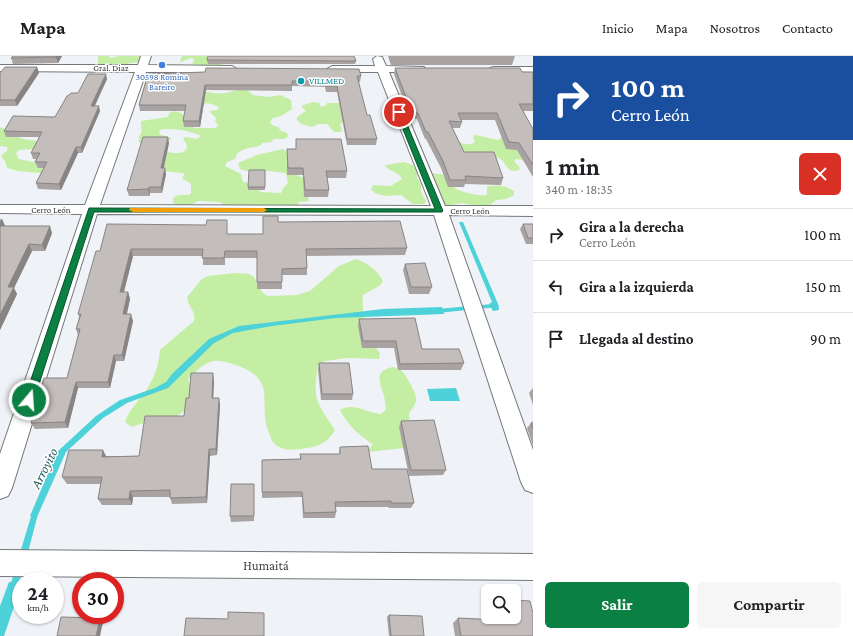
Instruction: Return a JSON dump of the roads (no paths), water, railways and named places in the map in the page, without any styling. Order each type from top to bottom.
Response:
[{"type":"street","name":"Gral. Diaz","points":[[0,68],[145,62],[247,69]]},
{"type":"street","points":[[0,488],[91,210],[145,62]]},
{"type":"street","points":[[380,63],[440,211],[467,294],[533,482]]},
{"type":"street","points":[[318,69],[380,63],[430,69]]},
{"type":"street","points":[[485,70],[533,70]]},
{"type":"street","name":"Cerro León","points":[[0,209],[533,211]]},
{"type":"street","name":"Humaitá","points":[[6,563],[533,567]]},
{"type":"water","points":[[459,222],[463,222],[498,304],[499,310],[493,311],[489,304],[492,302]]},
{"type":"water","points":[[442,307],[444,314],[336,318],[272,326],[233,333],[214,343],[168,388],[127,403],[103,418],[66,452],[37,517],[30,516],[57,452],[96,416],[120,400],[155,388],[166,382],[172,374],[209,339],[239,326],[383,309]]},
{"type":"water","points":[[456,388],[460,401],[430,401],[427,389]]},
{"type":"water","points":[[9,582],[12,582],[12,612],[4,636],[0,636],[0,606]]},
{"type":"waterway","points":[[437,311],[496,306],[495,304]]},
{"type":"waterway","name":"Arroyito","points":[[23,556],[36,510]]},
{"type":"place","name":"30598 Romina Bareiro","points":[[162,65]]},
{"type":"place","name":"VILLMED","points":[[301,81]]}]
